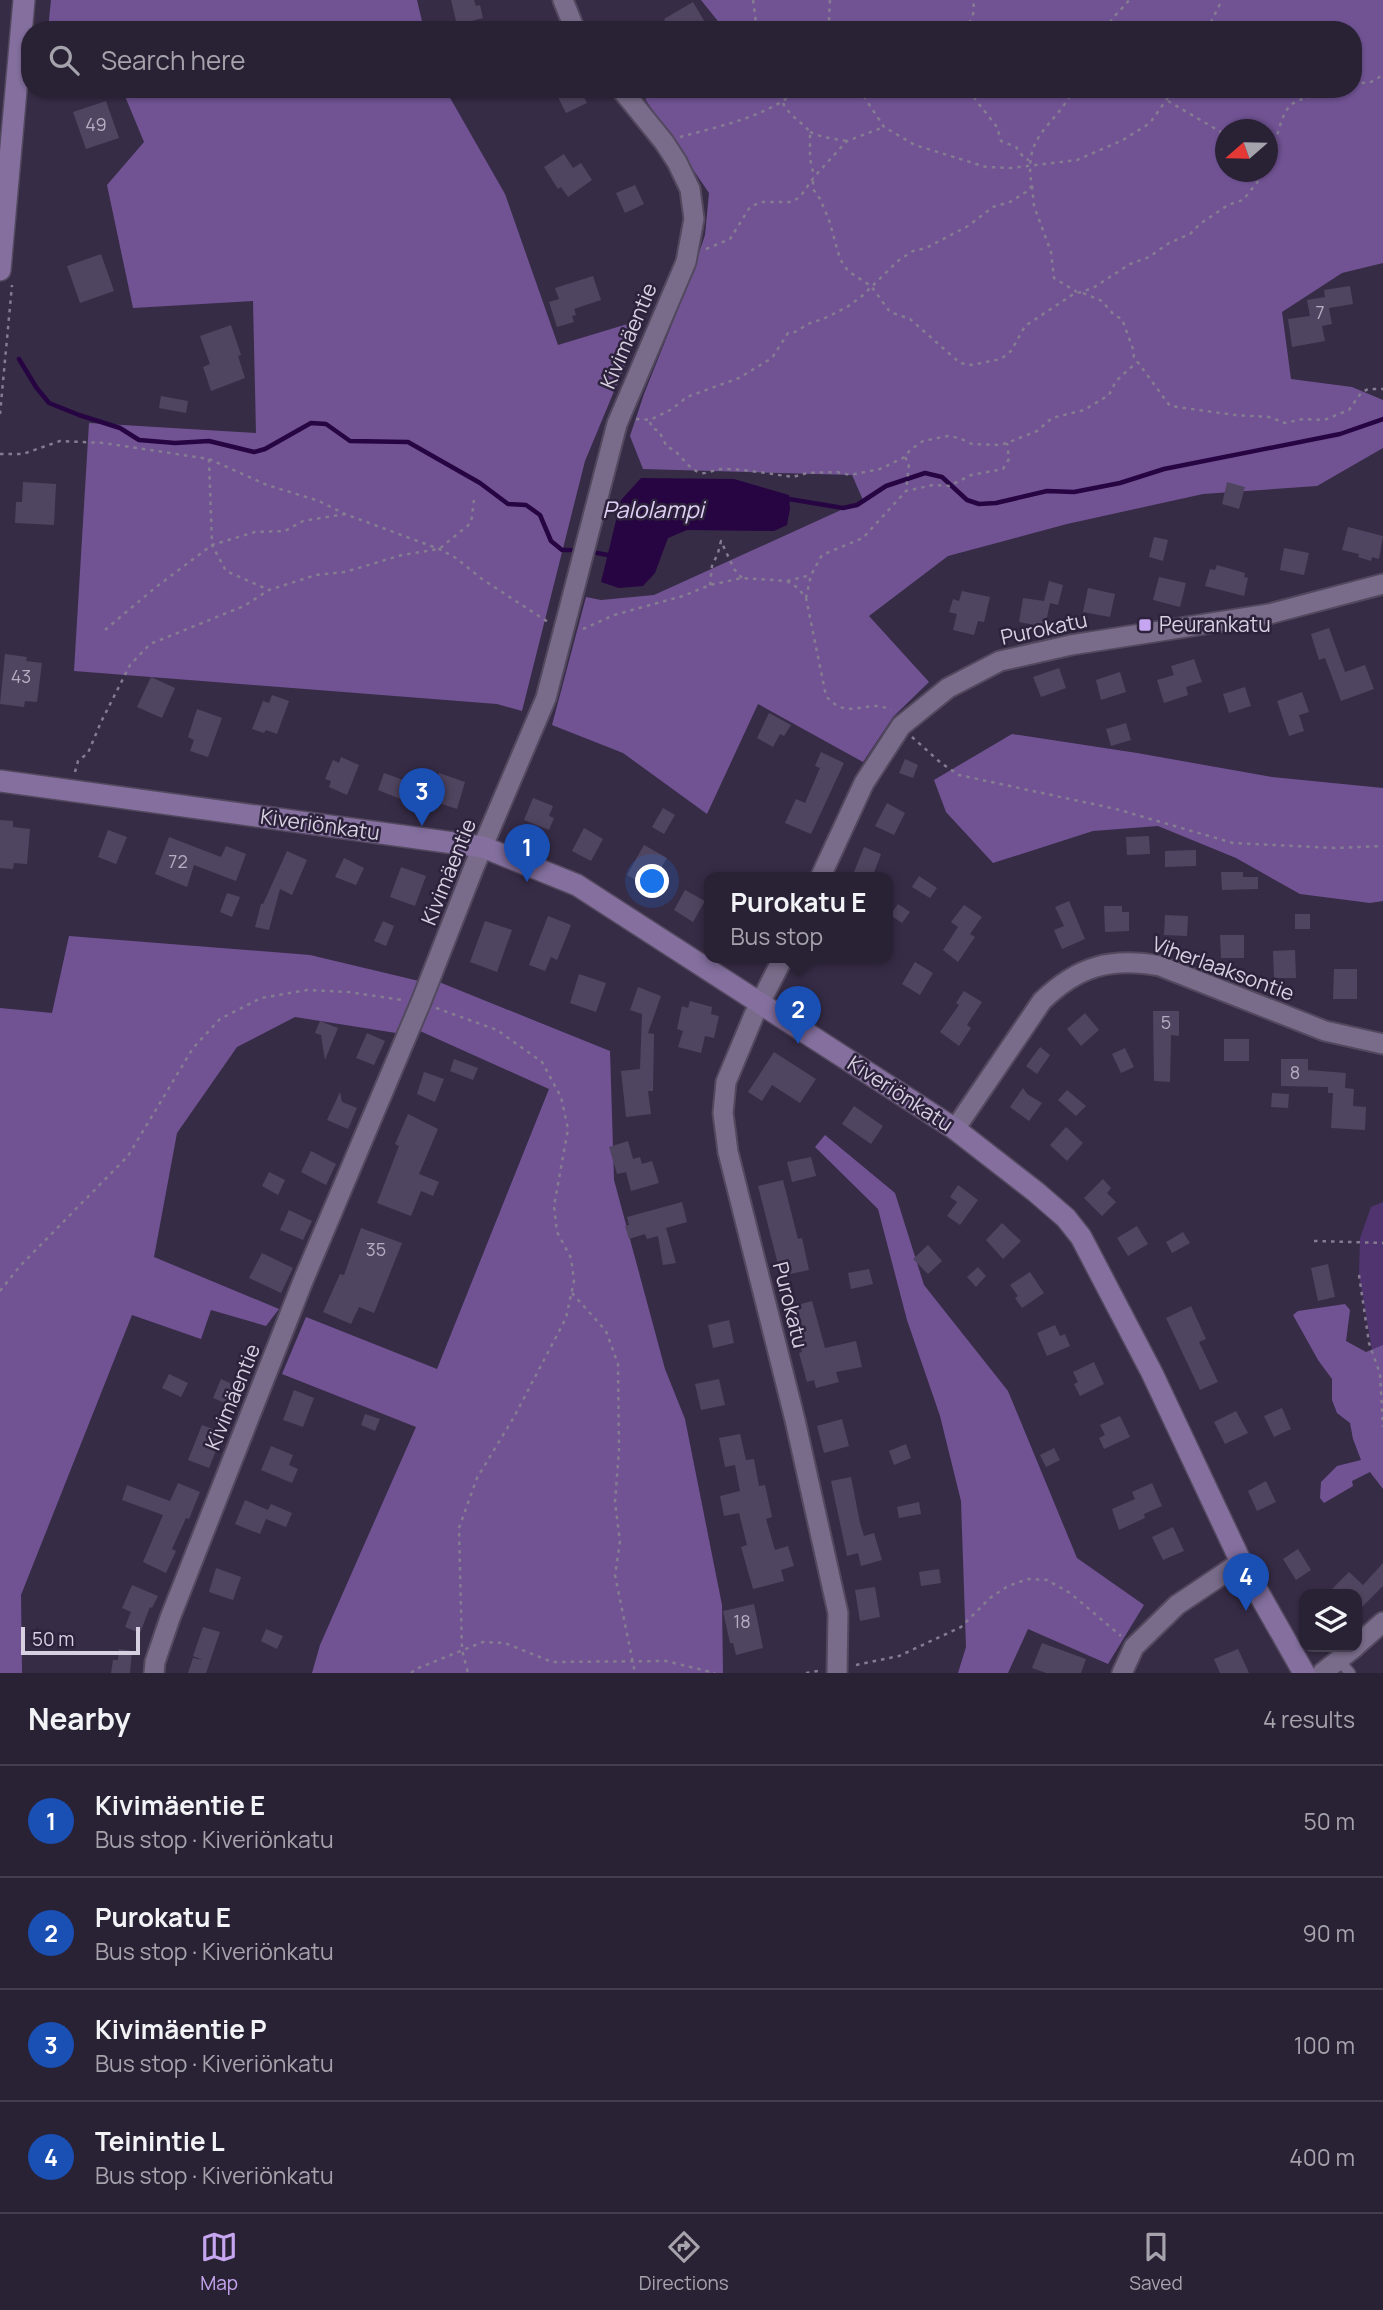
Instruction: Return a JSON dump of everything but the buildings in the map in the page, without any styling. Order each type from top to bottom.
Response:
[{"type":"street","points":[[22,21],[24,0]]},
{"type":"street","points":[[563,0],[571,21]]},
{"type":"street","points":[[0,270],[21,34]]},
{"type":"street","name":"Kivimäentie","points":[[154,1673],[155,1662],[170,1618],[298,1294],[546,698],[617,424],[686,262],[694,219],[690,189],[664,142],[628,98]]},
{"type":"street","name":"Purokatu","points":[[823,872],[864,782],[901,726],[948,688],[1000,661],[1071,645],[1269,614],[1383,584]]},
{"type":"street","name":"Kiveriönkatu","points":[[0,781],[483,847],[577,885],[955,1129],[1036,1192],[1066,1218],[1081,1237],[1152,1373],[1241,1562],[1304,1673]]},
{"type":"street","name":"Viherlaaksontie","points":[[955,1129],[1042,1001],[1059,985],[1080,972],[1106,963],[1134,961],[1160,965],[1325,1031],[1383,1044]]},
{"type":"street","name":"Purokatu","points":[[781,963],[726,1082],[723,1113],[728,1152],[795,1420],[838,1613],[838,1671]]},
{"type":"street","points":[[1122,1673],[1134,1647],[1177,1605],[1241,1562]]},
{"type":"street","points":[[1362,1641],[1383,1622]]},
{"type":"street","points":[[1322,1673],[1345,1667]]},
{"type":"path","points":[[753,0],[756,21]]},
{"type":"path","points":[[830,0],[830,21]]},
{"type":"path","points":[[969,21],[975,6],[972,0]]},
{"type":"path","points":[[1109,21],[1129,0]]},
{"type":"path","points":[[1212,21],[1222,0]]},
{"type":"path","points":[[1362,83],[1371,82],[1383,75]]},
{"type":"path","points":[[664,142],[721,126],[783,103],[789,98]]},
{"type":"path","points":[[865,98],[884,127],[915,145],[986,167],[1028,167],[1077,160],[1123,140],[1150,123],[1167,100],[1215,128]]},
{"type":"path","points":[[975,98],[997,127],[1001,141],[1016,147],[1024,158],[1029,160]]},
{"type":"path","points":[[1070,98],[1035,143],[1028,167],[1034,206],[1051,252],[1054,278],[1080,293],[1097,298],[1122,319],[1137,362],[1170,406],[1269,417],[1285,424],[1303,419],[1324,420],[1349,410],[1361,393],[1368,389],[1383,389]]},
{"type":"path","points":[[1278,136],[1284,112],[1293,104],[1309,98]]},
{"type":"path","points":[[783,103],[788,113],[803,123],[810,132],[813,189],[829,220],[840,259],[848,271],[872,286],[890,312],[910,319],[960,363],[972,365],[1001,359],[1016,343],[1026,326],[1130,264],[1149,257],[1190,234],[1228,205],[1243,200],[1258,182]]},
{"type":"path","points":[[686,262],[707,248],[730,239],[750,207],[761,202],[791,202],[800,197],[847,141],[884,127]]},
{"type":"path","points":[[810,132],[847,141]]},
{"type":"path","points":[[617,424],[634,418],[650,420],[672,409],[687,397],[739,378],[772,358],[788,333],[823,320],[847,307],[899,260],[968,226],[993,207],[1010,202],[1032,186]]},
{"type":"path","points":[[650,420],[652,428],[659,432],[667,447],[674,449],[697,472],[704,474],[722,469],[793,477],[797,474],[818,472],[857,474],[880,469],[905,457],[923,441],[948,436],[972,444],[999,445],[1037,431],[1052,418],[1084,410],[1109,395],[1116,381],[1137,362]]},
{"type":"path","points":[[0,454],[23,454],[60,441],[104,443],[209,459],[267,485],[319,501],[345,514],[439,549],[562,632],[584,628],[614,615],[683,596],[710,585],[742,578],[787,581],[811,575]]},
{"type":"path","points":[[1007,443],[1009,458],[1003,468],[971,475],[949,486],[933,485],[906,491],[863,538],[822,555],[811,575],[806,598],[826,696],[834,706],[849,710],[877,706],[888,708],[901,726],[941,763],[960,775],[1116,809],[1233,843],[1335,848],[1383,846]]},
{"type":"path","points":[[905,457],[909,464],[906,491]]},
{"type":"path","points":[[209,459],[212,545],[226,571],[269,590]]},
{"type":"path","points":[[74,777],[78,761],[88,752],[130,666],[150,644],[244,606],[269,590],[316,575],[345,572],[402,555],[439,549],[471,523],[474,500]]},
{"type":"path","points":[[105,630],[212,545],[255,532],[285,531],[303,521],[345,514]]},
{"type":"path","points":[[710,585],[712,566],[719,553],[721,541],[734,569],[742,578]]},
{"type":"path","points":[[787,581],[798,588],[806,598]]},
{"type":"path","points":[[0,1291],[28,1258],[128,1156],[193,1048],[220,1019],[261,998],[307,990],[349,992],[421,1002],[497,1030],[542,1062],[561,1097],[568,1129],[555,1206],[557,1232],[571,1258],[574,1281],[566,1318],[520,1406],[477,1478],[459,1528],[462,1650],[468,1673]]},
{"type":"path","points":[[1314,1241],[1383,1243]]},
{"type":"path","points":[[1359,1275],[1369,1343],[1380,1374],[1383,1427]]},
{"type":"path","points":[[572,1293],[606,1331],[618,1364],[619,1450],[615,1502],[620,1542],[615,1575],[635,1673]]},
{"type":"path","points":[[806,1673],[838,1671],[899,1656],[961,1627],[990,1598],[1008,1586],[1028,1579],[1046,1580],[1070,1593],[1134,1647]]},
{"type":"path","points":[[411,1673],[483,1642],[505,1643],[552,1662],[666,1661],[715,1673]]},
{"type":"shaded area","points":[[51,0],[417,0],[422,21],[49,21]]},
{"type":"shaded area","points":[[701,0],[1383,0],[1383,263],[1342,273],[1282,312],[1291,379],[1352,387],[1383,400],[1383,448],[1317,486],[1203,494],[1067,524],[948,556],[869,616],[929,682],[893,717],[863,762],[758,704],[707,814],[623,753],[552,725],[586,597],[601,600],[654,595],[863,500],[852,475],[643,469],[630,436],[705,235],[709,193],[646,98],[1362,98],[1362,21],[718,21]]},
{"type":"shaded area","points":[[126,98],[450,98],[505,194],[558,345],[644,319],[585,461],[522,711],[497,704],[74,671],[89,423],[256,433],[253,301],[133,308],[107,185],[144,142]]},
{"type":"shaded area","points":[[1012,734],[1272,777],[1383,788],[1383,901],[1370,903],[1300,894],[1236,858],[1158,826],[1093,831],[993,863],[946,812],[934,780]]},
{"type":"shaded area","points":[[69,936],[310,955],[419,981],[396,1033],[295,1017],[237,1047],[177,1133],[154,1257],[279,1309],[266,1326],[211,1310],[201,1339],[132,1315],[21,1595],[22,1673],[0,1673],[0,1008],[52,1013]]},
{"type":"shaded area","points":[[439,982],[610,1051],[614,1180],[665,1369],[685,1419],[722,1605],[723,1673],[312,1673],[320,1645],[416,1427],[282,1374],[306,1317],[437,1369],[549,1089],[420,1031]]},
{"type":"shaded area","points":[[825,1135],[895,1193],[924,1285],[1008,1391],[1077,1558],[1144,1605],[1108,1664],[1028,1629],[1008,1673],[958,1673],[966,1647],[961,1501],[940,1416],[907,1320],[878,1209],[815,1147]]},
{"type":"shaded area","points":[[1383,1202],[1383,1347],[1372,1350],[1359,1275],[1360,1238],[1371,1207]]},
{"type":"shaded area","points":[[1345,1304],[1350,1310],[1346,1341],[1366,1352],[1383,1345],[1383,1489],[1370,1472],[1352,1481],[1353,1486],[1324,1503],[1320,1498],[1321,1482],[1337,1466],[1361,1460],[1350,1423],[1337,1413],[1332,1400],[1332,1379],[1293,1315],[1298,1311]]},
{"type":"water","name":"Palolampi","points":[[641,478],[734,479],[789,495],[787,525],[774,531],[687,530],[668,538],[655,573],[643,586],[619,588],[601,582],[621,500]]},
{"type":"waterway","points":[[19,359],[49,403],[120,428],[139,440],[175,443],[209,441],[254,452],[265,449],[311,423],[326,424],[350,441],[408,442],[480,483],[508,504],[526,505],[540,515],[551,541],[562,550],[571,550]]},
{"type":"waterway","points":[[789,499],[843,508],[857,505],[886,486],[925,473],[942,477],[967,500],[979,504],[996,503],[1047,491],[1074,492],[1120,483],[1164,469],[1340,434],[1383,419]]},
{"type":"waterway","points":[[597,553],[608,555]]},
{"type":"place","name":"Peurankatu","points":[[1145,625]]},
{"type":"place","name":"Kivimäentie P","points":[[422,826]]},
{"type":"place","name":"Kivimäentie E","points":[[527,882]]},
{"type":"place","name":"Purokatu E","points":[[798,1044]]},
{"type":"place","name":"Teinintie L","points":[[1246,1611]]}]
